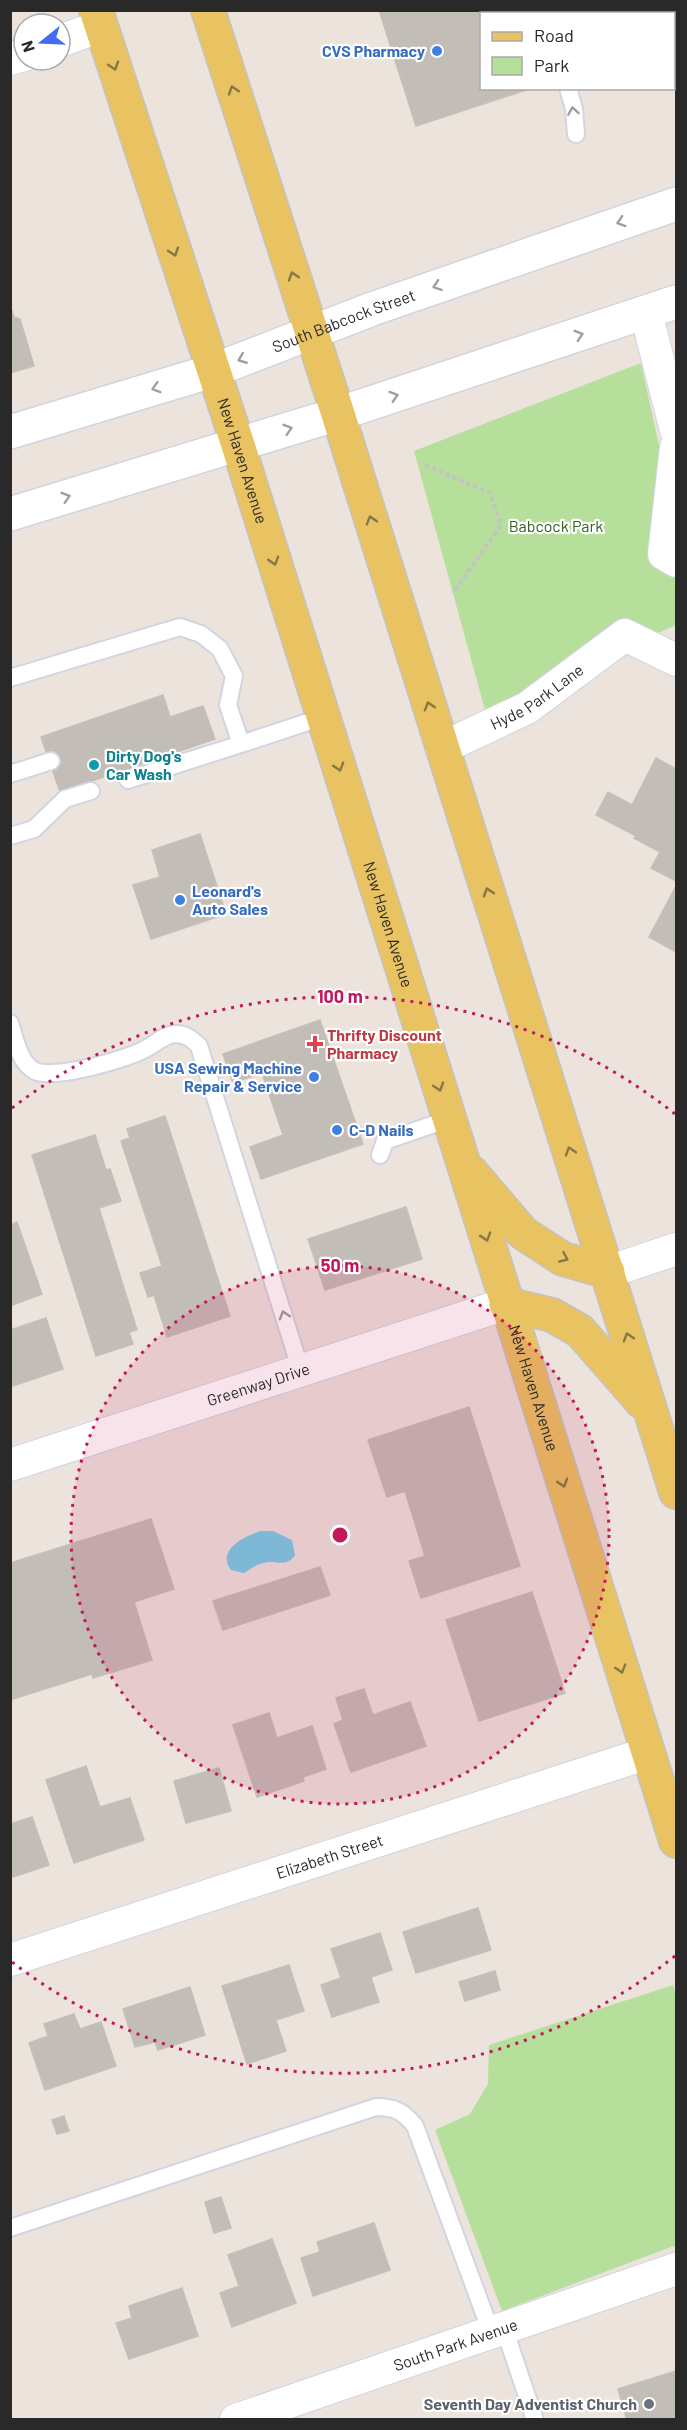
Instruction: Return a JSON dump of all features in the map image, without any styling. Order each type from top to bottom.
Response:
[{"type":"main road","points":[[208,10],[338,414],[676,1492]]},
{"type":"main road","name":"New Haven Avenue","points":[[98,18],[238,445],[676,1841]]},
{"type":"main road","name":"South Babcock Street","points":[[10,432],[212,371],[311,331],[676,204]]},
{"type":"main road","points":[[10,514],[338,414],[676,302]]},
{"type":"main road","points":[[462,1161],[523,1233],[563,1259],[608,1272]]},
{"type":"main road","points":[[506,1304],[552,1315],[580,1331],[651,1413]]},
{"type":"street","points":[[72,34],[98,18]]},
{"type":"street","points":[[646,313],[676,430]]},
{"type":"street","points":[[676,447],[664,554],[676,561]]},
{"type":"street","name":"Hyde Park Lane","points":[[442,748],[527,708],[626,635],[676,660]]},
{"type":"street","points":[[608,1272],[676,1249]]},
{"type":"street","name":"Greenway Drive","points":[[10,1465],[506,1304]]},
{"type":"street","name":"Elizabeth Street","points":[[10,1960],[648,1753]]},
{"type":"street","name":"South Park Avenue","points":[[236,2420],[676,2269]]},
{"type":"lane","points":[[569,90],[574,108],[576,134]]},
{"type":"lane","points":[[10,678],[180,627],[201,634],[220,649],[234,676],[228,705],[242,744]]},
{"type":"lane","points":[[212,711],[228,705]]},
{"type":"lane","points":[[128,780],[323,717]]},
{"type":"lane","points":[[10,774],[51,761]]},
{"type":"lane","points":[[10,836],[34,829],[65,799],[91,791]]},
{"type":"lane","points":[[10,1023],[21,1055],[35,1071],[56,1074],[78,1071],[146,1049],[162,1037],[176,1034],[190,1037],[199,1046],[301,1371]]},
{"type":"lane","points":[[380,1155],[385,1140],[449,1119]]},
{"type":"lane","points":[[10,2228],[376,2107],[391,2107],[404,2113],[415,2126],[535,2420]]},
{"type":"path","points":[[425,465],[490,493],[501,525],[453,593]]},
{"type":"green space","name":"Babcock Park","points":[[641,363],[676,524],[676,625],[485,710],[414,451]]},
{"type":"green space","points":[[673,1985],[676,1995],[676,2245],[502,2311],[435,2130],[470,2114],[488,2084],[489,2045]]},
{"type":"water","points":[[261,1531],[273,1531],[292,1540],[295,1555],[292,1559],[283,1563],[265,1563],[244,1573],[231,1570],[227,1563],[229,1550],[240,1540]]},
{"type":"building","name":"CVS Pharmacy","points":[[379,10],[537,10],[538,12],[480,12],[480,90],[526,90],[416,126]]},
{"type":"building","points":[[10,305],[14,317],[20,319],[34,366],[10,373]]},
{"type":"building","name":"Dirty Dog's Car Wash","points":[[163,695],[170,717],[203,706],[215,739],[60,792],[41,737]]},
{"type":"building","points":[[656,758],[676,769],[676,881],[651,868],[660,852],[634,838],[636,836],[596,815],[608,792],[632,805]]},
{"type":"building","name":"Leonard's Auto Sales","points":[[200,834],[226,914],[151,939],[133,885],[160,877],[152,850]]},
{"type":"building","points":[[676,886],[676,952],[649,937]]},
{"type":"building","points":[[320,1020],[363,1144],[261,1179],[250,1147],[283,1135],[262,1073],[233,1083],[223,1054]]},
{"type":"building","points":[[165,1116],[230,1316],[167,1337],[154,1295],[148,1297],[140,1273],[162,1266],[121,1141],[130,1138],[127,1129]]},
{"type":"building","points":[[95,1135],[106,1170],[110,1169],[121,1201],[99,1208],[137,1330],[129,1332],[133,1344],[96,1356],[32,1155]]},
{"type":"building","points":[[406,1207],[422,1259],[325,1290],[308,1239]]},
{"type":"building","points":[[17,1222],[42,1294],[10,1306],[10,1225]]},
{"type":"building","points":[[46,1318],[63,1369],[10,1387],[10,1330]]},
{"type":"building","points":[[469,1407],[520,1566],[421,1598],[409,1561],[425,1556],[405,1491],[387,1497],[368,1440]]},
{"type":"building","points":[[151,1519],[174,1589],[134,1602],[152,1660],[93,1678],[92,1674],[10,1700],[10,1648],[116,1612],[107,1587],[31,1612],[33,1618],[10,1625],[10,1563]]},
{"type":"building","points":[[320,1567],[330,1595],[223,1630],[213,1601]]},
{"type":"building","points":[[107,1587],[116,1612],[10,1648],[10,1625],[33,1618],[31,1612]]},
{"type":"building","points":[[532,1592],[565,1693],[479,1721],[446,1620]]},
{"type":"building","points":[[364,1689],[373,1715],[410,1702],[426,1746],[351,1772],[334,1724],[343,1720],[336,1698]]},
{"type":"building","points":[[269,1713],[277,1738],[312,1726],[326,1769],[303,1777],[304,1781],[257,1797],[233,1725]]},
{"type":"building","points":[[86,1766],[100,1807],[130,1798],[144,1840],[74,1863],[46,1780]]},
{"type":"building","points":[[219,1768],[231,1811],[186,1823],[174,1781]]},
{"type":"building","points":[[32,1817],[49,1865],[10,1878],[10,1824]]},
{"type":"building","points":[[478,1908],[491,1950],[416,1973],[403,1932]]},
{"type":"building","points":[[380,1933],[392,1970],[371,1977],[379,2002],[332,2017],[321,1985],[341,1978],[331,1949]]},
{"type":"building","points":[[289,1965],[304,2011],[276,2020],[286,2051],[247,2064],[222,1986]]},
{"type":"building","points":[[495,1971],[500,1990],[465,2001],[459,1982]]},
{"type":"building","points":[[190,1987],[205,2035],[158,2050],[155,2042],[135,2047],[123,2009]]},
{"type":"building","points":[[74,2014],[80,2029],[101,2022],[116,2066],[45,2090],[29,2043],[48,2036],[44,2024]]},
{"type":"building","points":[[64,2116],[69,2131],[57,2134],[52,2120]]},
{"type":"building","points":[[221,2197],[231,2228],[214,2233],[205,2202]]},
{"type":"building","points":[[374,2223],[390,2270],[313,2296],[301,2258],[320,2252],[317,2242]]},
{"type":"building","points":[[272,2239],[296,2303],[232,2327],[220,2293],[239,2286],[228,2255]]},
{"type":"building","points":[[182,2288],[198,2336],[129,2359],[116,2323],[132,2318],[129,2306]]},
{"type":"building","name":"Seventh Day Adventist Church","points":[[676,2371],[676,2420],[627,2420],[618,2389]]},
{"type":"place","name":"CVS Pharmacy","points":[[437,51]]},
{"type":"place","name":"Dirty Dog's Car Wash","points":[[94,765]]},
{"type":"place","name":"Leonard's Auto Sales","points":[[180,900]]},
{"type":"place","name":"Thrifty Discount Pharmacy","points":[[315,1044]]},
{"type":"place","name":"USA Sewing Machine Repair & Service","points":[[314,1077]]},
{"type":"place","name":"C-D Nails","points":[[337,1130]]},
{"type":"place","name":"Seventh Day Adventist Church","points":[[649,2404]]}]
